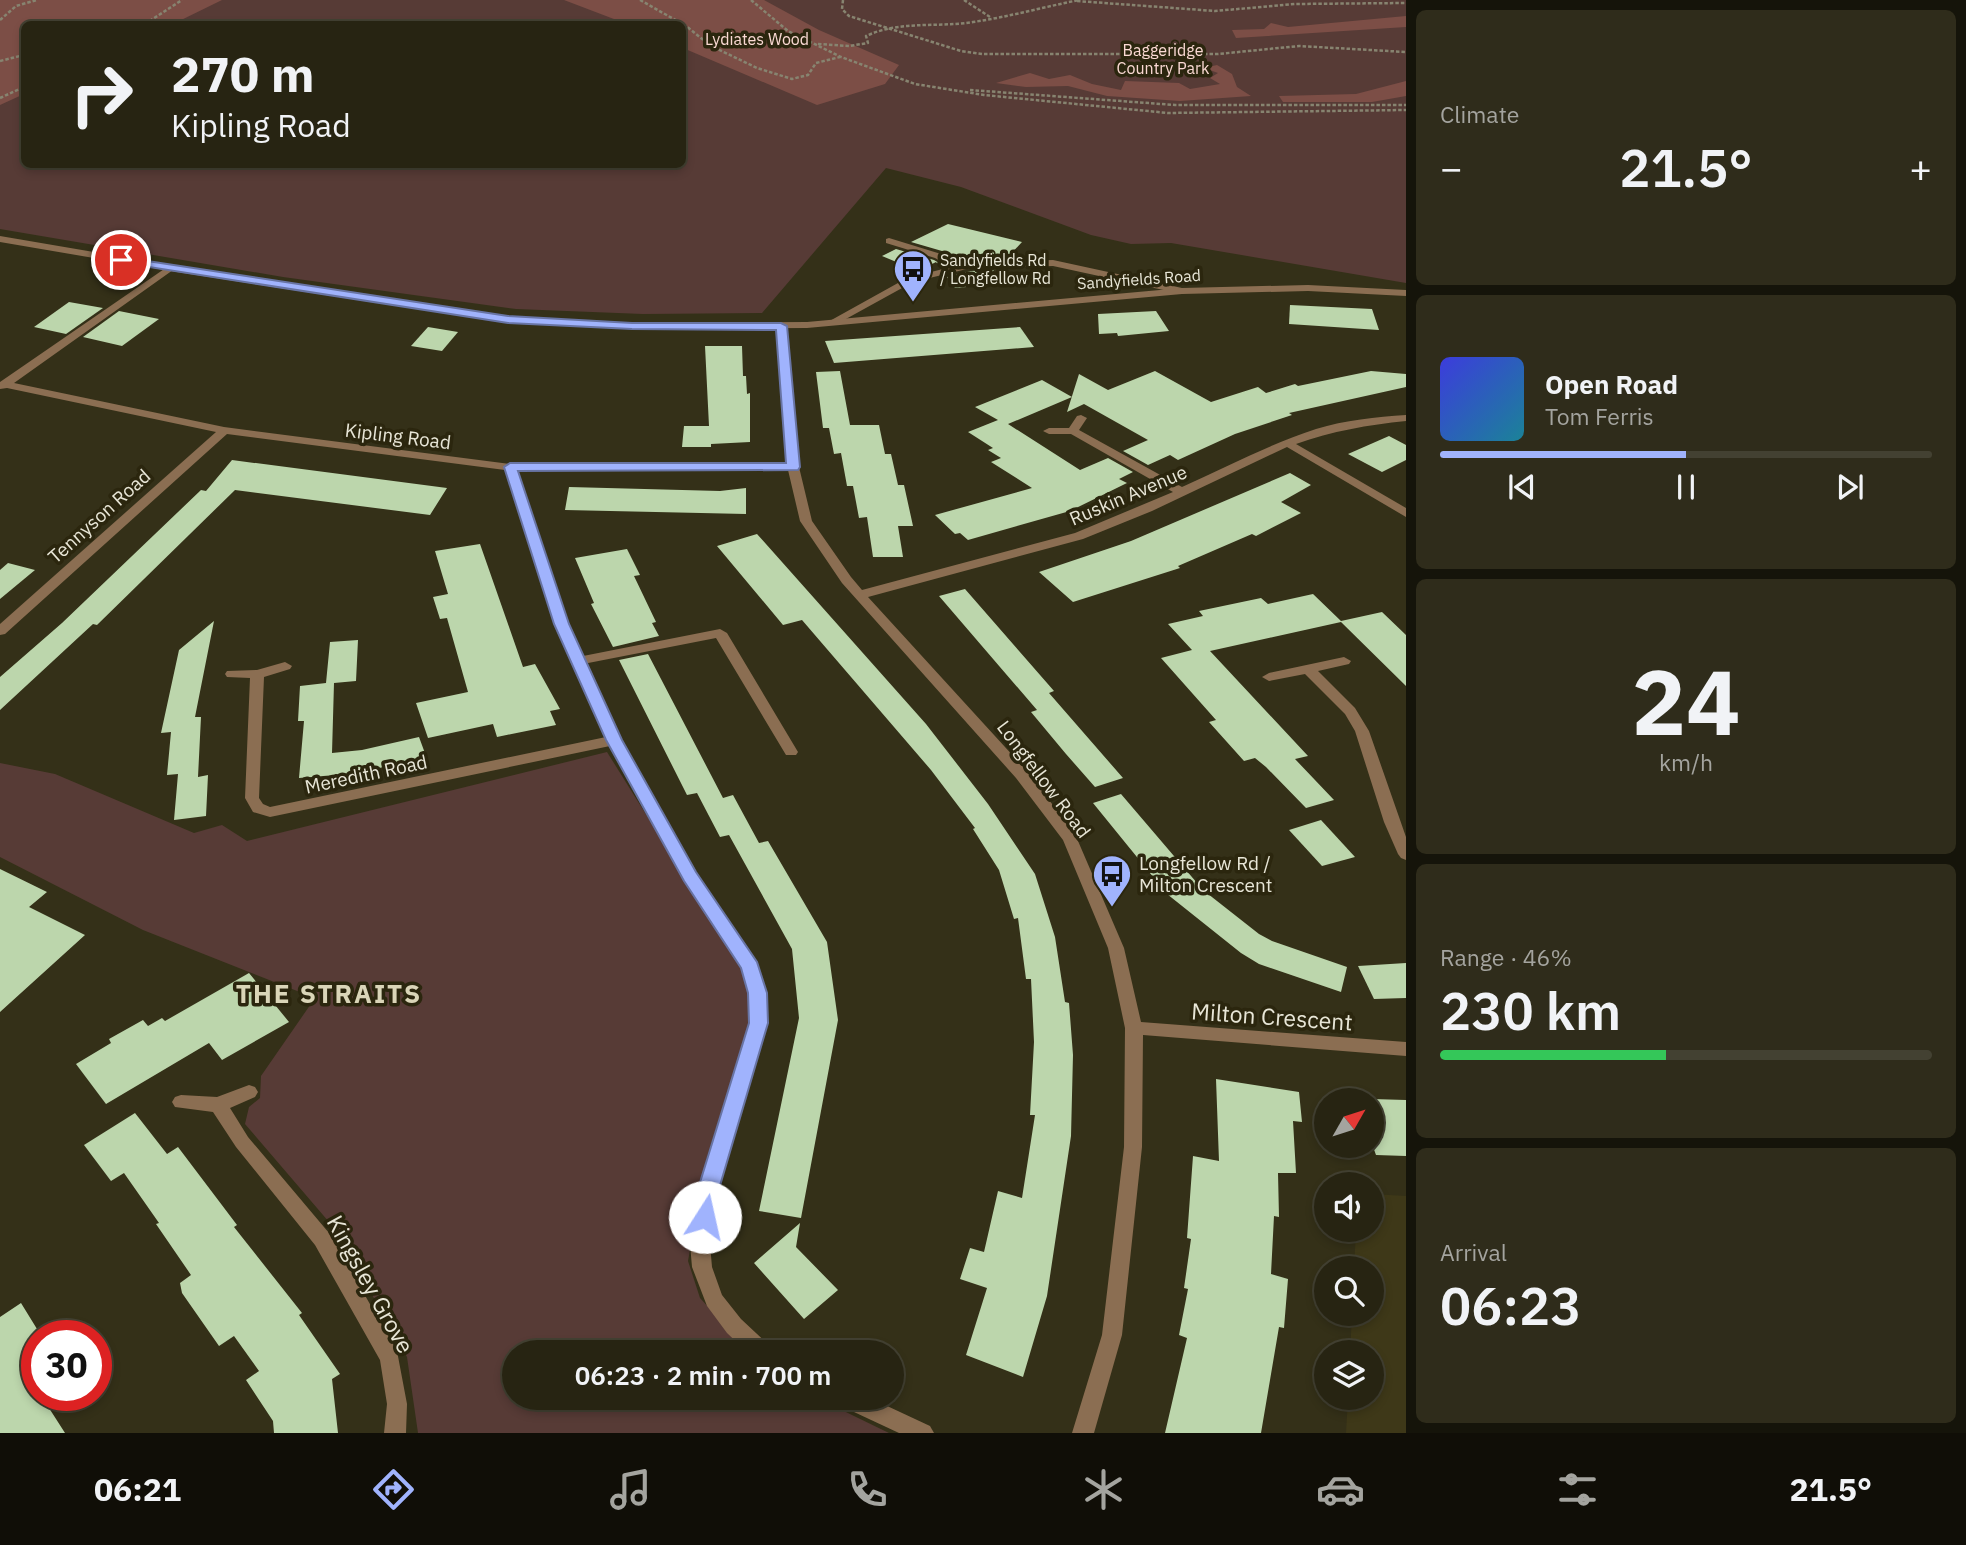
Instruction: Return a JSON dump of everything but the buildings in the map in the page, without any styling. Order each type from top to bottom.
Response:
[{"type":"street","name":"Sandyfields Road","points":[[0,239],[508,320],[632,326],[781,326],[831,323],[1182,291],[1308,288],[1406,293]]},
{"type":"street","points":[[889,241],[938,256],[960,268]]},
{"type":"street","points":[[831,323],[910,280],[971,265],[1054,263],[1182,291]]},
{"type":"street","points":[[2,386],[170,268]]},
{"type":"street","name":"Longfellow Road","points":[[781,326],[793,467],[806,521],[859,595],[1012,764],[1070,838],[1092,884],[1116,948],[1134,1028],[1133,1147],[1112,1335],[1083,1433]]},
{"type":"street","name":"Kipling Road","points":[[2,386],[224,430],[510,467],[793,467]]},
{"type":"street","points":[[1073,431],[1082,418]]},
{"type":"street","name":"Ruskin Avenue","points":[[859,595],[1079,536],[1287,443],[1334,428],[1406,418]]},
{"type":"street","name":"Tennyson Road","points":[[0,631],[224,430]]},
{"type":"street","points":[[1049,431],[1073,431],[1182,492]]},
{"type":"street","points":[[1287,443],[1406,513]]},
{"type":"street","points":[[510,467],[561,624],[614,740],[690,877],[750,967],[757,993],[758,1023],[709,1189],[700,1244],[702,1267],[714,1300],[749,1340]]},
{"type":"street","points":[[578,661],[720,633],[791,752]]},
{"type":"street","points":[[1269,677],[1344,660]]},
{"type":"street","points":[[232,674],[257,674],[285,666]]},
{"type":"street","points":[[1308,669],[1350,711],[1362,731],[1392,822],[1406,854]]},
{"type":"street","name":"Meredith Road","points":[[257,674],[252,798],[258,808],[270,812],[614,740]]},
{"type":"street","name":"Milton Crescent","points":[[1134,1028],[1406,1049]]},
{"type":"street","points":[[181,1102],[218,1105],[249,1092]]},
{"type":"street","name":"Kingsley Grove","points":[[218,1105],[242,1142],[322,1239],[390,1358],[397,1404],[395,1433]]},
{"type":"street","points":[[872,1410],[923,1433]]},
{"type":"path","points":[[0,20],[16,6],[37,0]]},
{"type":"path","points":[[150,21],[182,0]]},
{"type":"path","points":[[640,0],[677,21]]},
{"type":"path","points":[[751,0],[788,31],[841,57],[915,84],[984,96],[1168,113],[1406,110]]},
{"type":"path","points":[[843,0],[842,9],[849,16],[961,51],[982,54],[1218,54],[1299,46],[1406,52]]},
{"type":"path","points":[[964,0],[990,17]]},
{"type":"path","points":[[814,44],[849,46],[868,43],[866,36],[883,28],[927,23],[970,23],[1078,0],[1215,10],[1295,4],[1406,3]]},
{"type":"path","points":[[686,26],[711,46],[757,68],[792,79],[808,75],[816,63],[841,57]]},
{"type":"path","points":[[0,61],[21,56]]},
{"type":"path","points":[[915,84],[984,92],[1175,105],[1283,107],[1405,104]]},
{"type":"path","points":[[0,98],[21,88]]},
{"type":"shaded area","points":[[1384,1195],[1406,1196],[1406,1433],[1346,1433],[1347,1410],[1384,1410],[1384,1340],[1351,1340],[1351,1326],[1384,1326],[1384,1256],[1355,1256],[1355,1242],[1384,1242]]},
{"type":"green space","name":"Baggeridge Country Park","points":[[0,0],[1406,0],[1406,283],[1171,243],[1131,244],[1091,235],[961,187],[886,168],[762,313],[643,314],[516,309],[283,277],[0,229]]},
{"type":"green space","points":[[0,0],[222,0],[179,21],[21,21],[21,95],[0,105]]},
{"type":"green space","name":"Lydiates Wood","points":[[564,0],[764,0],[819,30],[899,65],[885,84],[817,105],[686,49],[686,21],[619,21]]},
{"type":"green space","points":[[1406,16],[1406,27],[1236,38],[1232,30],[1264,29],[1271,23],[1288,27]]},
{"type":"green space","points":[[1217,65],[1232,74],[1237,87],[1251,96],[1180,101],[1107,96],[1068,86],[1026,87],[996,83],[1030,73],[1049,79],[1070,75],[1092,84],[1121,90],[1125,81],[1179,83],[1190,89],[1220,84],[1210,78],[1218,73],[1204,68]]},
{"type":"green space","points":[[1406,81],[1406,96],[1372,102],[1283,102],[1279,96],[1356,94]]},
{"type":"green space","points":[[607,752],[744,971],[749,1000],[748,1026],[706,1160],[688,1261],[700,1298],[738,1340],[502,1340],[502,1410],[842,1410],[889,1433],[418,1433],[407,1357],[335,1229],[245,1124],[249,1107],[260,1098],[261,1076],[315,998],[143,930],[0,857],[0,763],[55,774],[194,833],[222,825],[247,841]]},
{"type":"place","name":"Sandyfields Rd / Longfellow Rd","points":[[913,303]]},
{"type":"place","name":"Longfellow Rd / Milton Crescent","points":[[1112,908]]},
{"type":"district","name":"THE STRAITS","points":[[329,993]]},
{"type":"route","points":[[121,260],[508,320],[632,326],[781,326],[793,467],[510,467],[561,624],[614,740],[690,877],[750,967],[757,993],[758,1023],[709,1189],[705,1217]]}]
